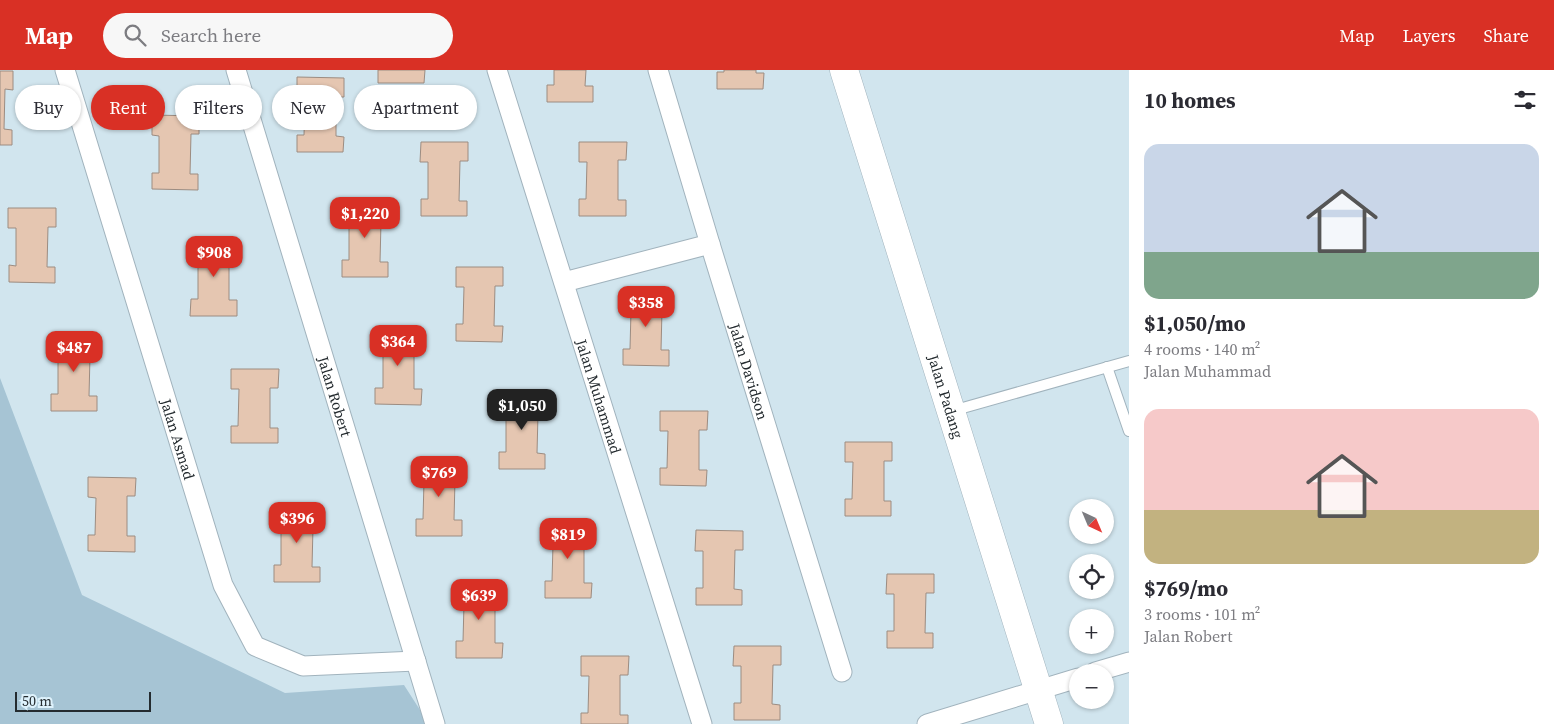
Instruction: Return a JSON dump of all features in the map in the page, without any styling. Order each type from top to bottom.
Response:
[{"type":"street","name":"Jalan Asmad","points":[[65,70],[223,585],[255,646],[303,666],[416,661]]},
{"type":"street","name":"Jalan Robert","points":[[236,70],[435,724]]},
{"type":"street","name":"Jalan Muhammad","points":[[497,70],[702,724]]},
{"type":"street","name":"Jalan Davidson","points":[[658,70],[842,672]]},
{"type":"street","name":"Jalan Padang","points":[[844,70],[1049,724]]},
{"type":"street","points":[[564,282],[710,244]]},
{"type":"street","points":[[1114,666],[1129,662]]},
{"type":"street","points":[[927,724],[1069,681]]},
{"type":"lane","points":[[951,411],[1129,361]]},
{"type":"lane","points":[[1107,367],[1129,430]]},
{"type":"shaded area","points":[[0,378],[82,595],[285,693],[404,685],[429,724],[0,724]]},
{"type":"building","points":[[378,70],[425,70],[424,83],[378,83]]},
{"type":"building","points":[[554,70],[586,70],[585,86],[593,86],[593,102],[547,102],[547,85],[554,85]]},
{"type":"building","points":[[724,70],[756,70],[756,73],[764,73],[763,89],[717,89],[717,72],[724,72]]},
{"type":"building","points":[[0,71],[13,71],[13,90],[5,89],[4,129],[12,130],[12,145],[0,145]]},
{"type":"building","points":[[297,77],[344,78],[344,85],[297,85]]},
{"type":"building","points":[[165,115],[175,115],[175,130],[199,130],[199,134],[191,134],[190,174],[198,174],[198,190],[152,189],[152,173],[159,173],[159,136],[152,135],[152,130],[165,130]]},
{"type":"building","points":[[304,130],[336,130],[336,136],[344,137],[343,152],[297,152],[297,135],[304,135]]},
{"type":"building","points":[[421,142],[468,142],[468,161],[460,161],[459,201],[467,201],[467,216],[421,216],[421,199],[428,199],[428,162],[420,162]]},
{"type":"building","points":[[579,142],[627,142],[626,160],[618,160],[618,200],[626,200],[626,216],[579,216],[579,199],[586,199],[587,162],[579,162]]},
{"type":"building","points":[[342,203],[389,203],[389,222],[381,222],[380,262],[388,262],[388,277],[342,277],[342,260],[349,260],[349,223],[342,223]]},
{"type":"building","points":[[8,208],[56,208],[56,227],[48,227],[47,267],[55,267],[55,283],[9,282],[9,265],[16,266],[16,228],[8,228]]},
{"type":"building","points":[[190,241],[238,242],[238,261],[229,260],[229,300],[237,300],[237,316],[190,316],[191,299],[198,299],[198,262],[190,261]]},
{"type":"building","points":[[456,267],[503,267],[503,286],[495,286],[494,326],[503,326],[502,342],[456,341],[456,324],[463,324],[464,287],[456,287]]},
{"type":"building","points":[[623,291],[670,292],[670,310],[662,310],[661,350],[669,350],[669,366],[623,365],[623,349],[630,349],[631,311],[623,311]]},
{"type":"building","points":[[375,330],[423,330],[422,349],[414,349],[414,389],[422,389],[421,405],[375,404],[375,388],[383,388],[383,351],[375,351]]},
{"type":"building","points":[[51,337],[98,337],[98,356],[90,356],[89,396],[97,396],[97,411],[51,411],[51,394],[58,394],[58,357],[50,357]]},
{"type":"building","points":[[231,369],[279,369],[278,388],[270,388],[270,428],[278,428],[278,443],[231,443],[231,426],[238,426],[239,389],[231,389]]},
{"type":"building","points":[[499,394],[546,395],[546,413],[538,414],[537,453],[545,454],[545,469],[499,469],[499,452],[506,452],[506,415],[498,415]]},
{"type":"building","points":[[660,411],[708,411],[707,430],[699,430],[699,470],[707,470],[706,486],[660,485],[660,468],[667,468],[668,431],[660,431]]},
{"type":"building","points":[[845,442],[892,442],[892,461],[884,461],[884,501],[891,501],[891,516],[845,516],[845,499],[852,499],[853,462],[845,462]]},
{"type":"building","points":[[416,461],[463,462],[463,480],[455,480],[454,520],[462,520],[462,536],[416,536],[416,519],[423,519],[424,481],[416,482]]},
{"type":"building","points":[[88,477],[136,478],[135,496],[127,496],[127,536],[135,536],[135,552],[88,551],[88,535],[95,535],[96,498],[88,497]]},
{"type":"building","points":[[274,508],[321,508],[321,527],[313,527],[312,567],[320,567],[320,582],[274,582],[274,565],[281,565],[281,528],[274,528]]},
{"type":"building","points":[[545,524],[593,524],[592,543],[584,543],[584,583],[592,583],[591,598],[545,598],[545,581],[552,581],[553,544],[545,544]]},
{"type":"building","points":[[696,530],[743,531],[743,550],[735,550],[734,589],[742,590],[742,605],[696,605],[696,588],[703,588],[703,551],[695,551]]},
{"type":"building","points":[[887,574],[934,574],[934,593],[926,593],[925,633],[933,633],[933,648],[887,648],[887,631],[894,631],[894,594],[886,594]]},
{"type":"building","points":[[456,584],[503,584],[503,603],[495,603],[495,643],[503,643],[502,658],[456,658],[456,641],[463,641],[464,604],[456,604]]},
{"type":"building","points":[[734,646],[781,646],[781,665],[773,665],[772,704],[780,705],[780,720],[734,720],[734,703],[741,703],[741,666],[733,666]]},
{"type":"building","points":[[581,656],[629,656],[628,675],[620,675],[620,715],[628,715],[628,724],[581,724],[581,713],[588,713],[589,676],[581,676]]}]
